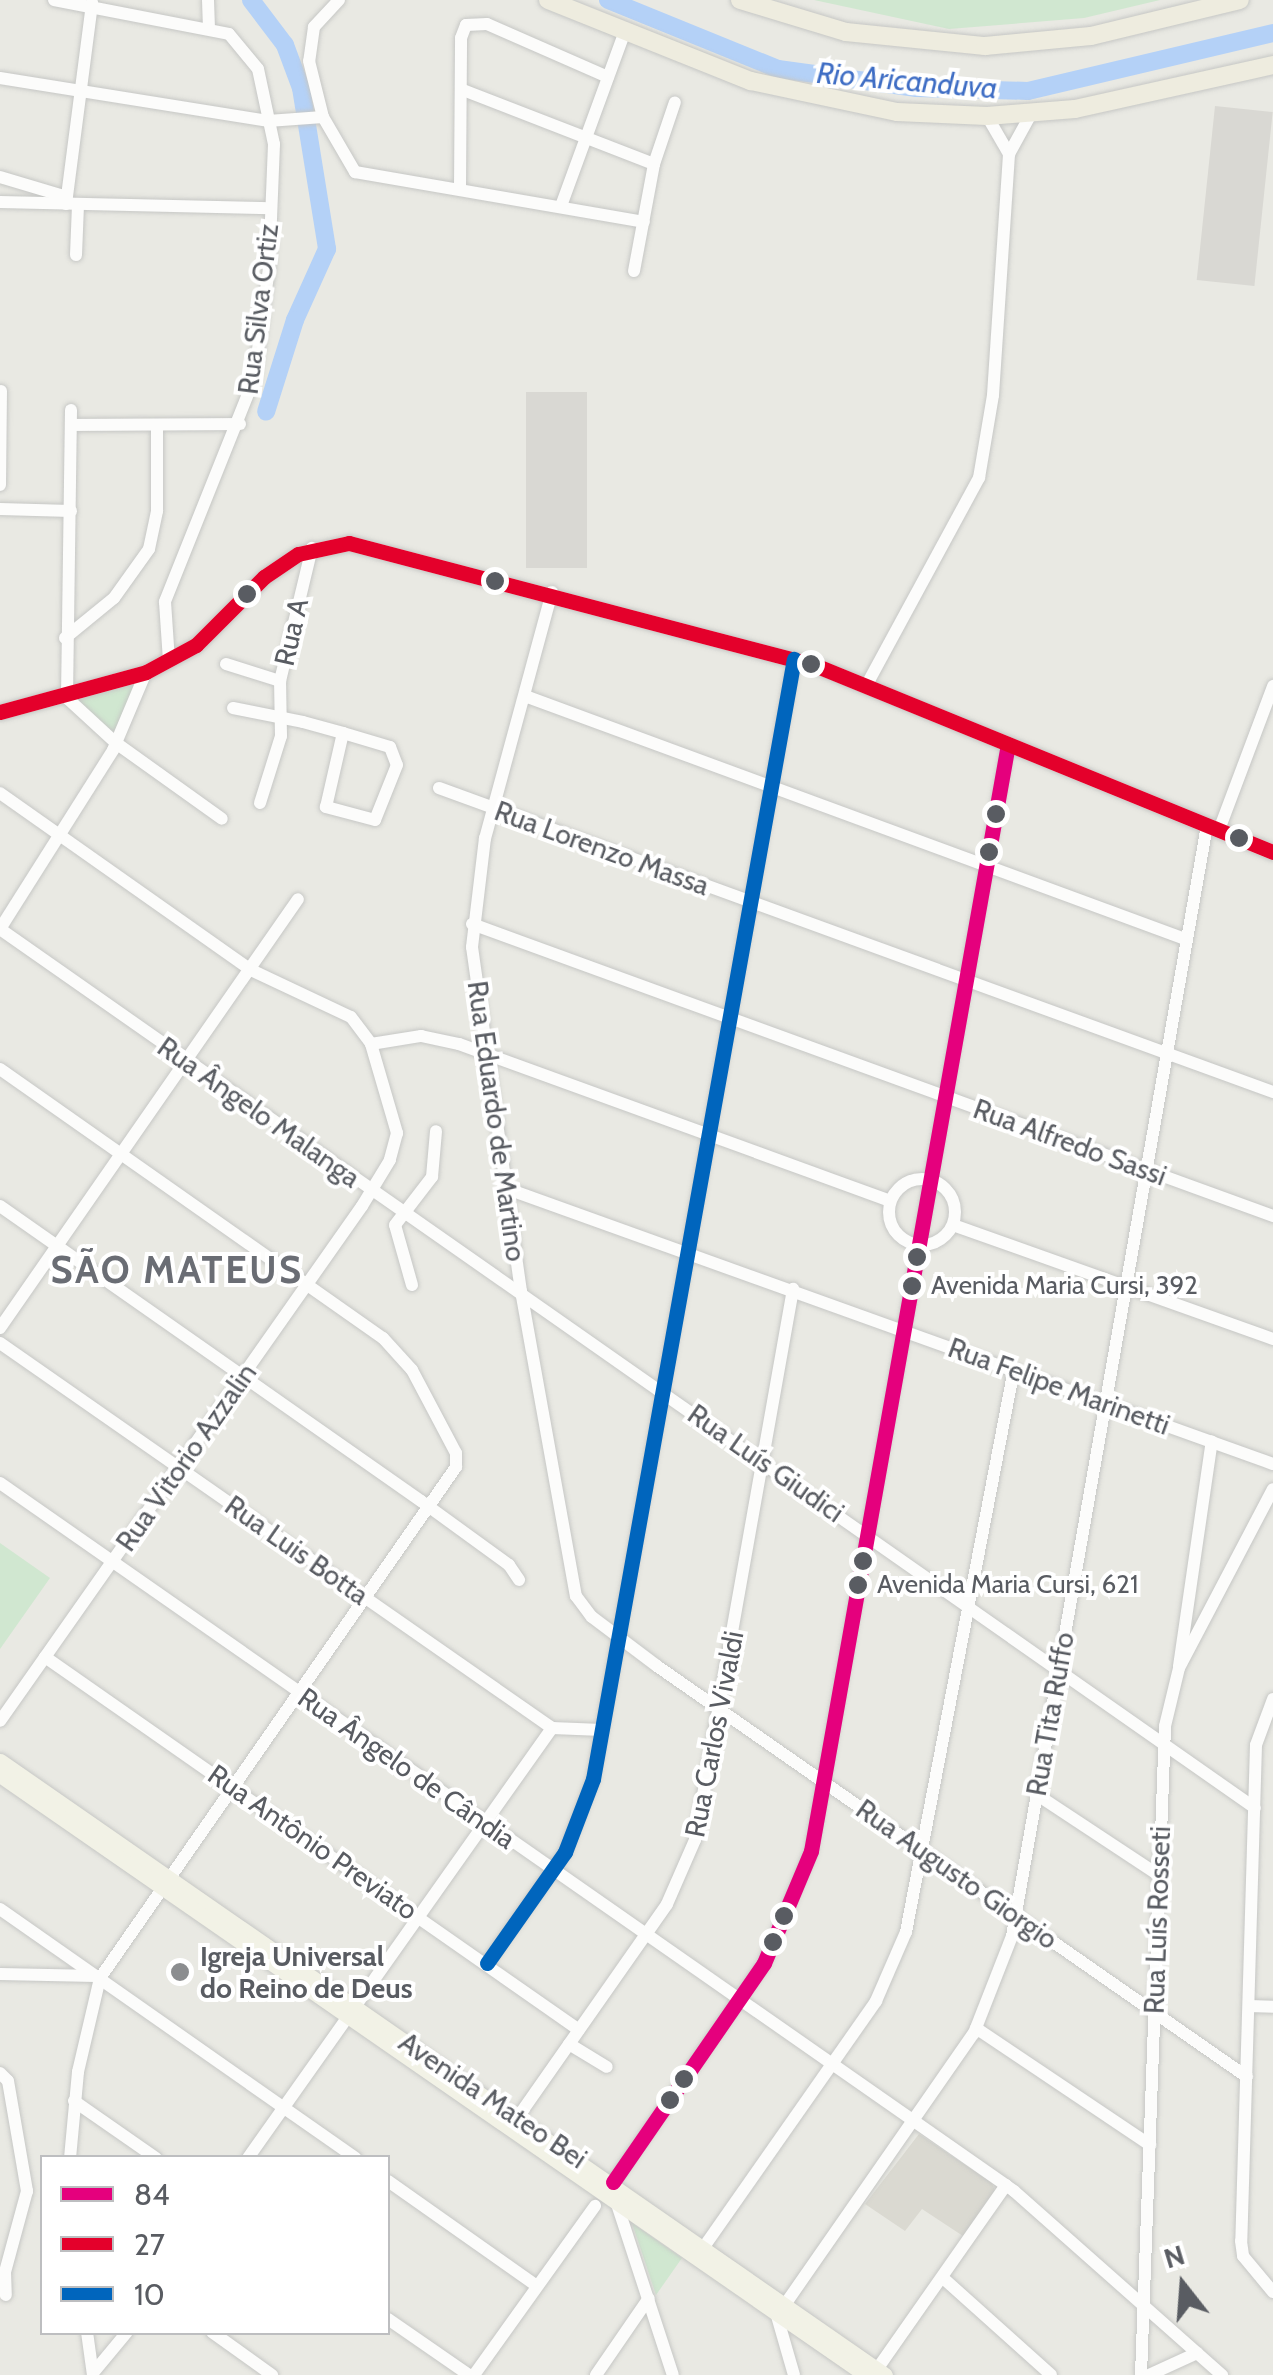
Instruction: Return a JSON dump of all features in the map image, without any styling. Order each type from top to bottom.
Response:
[{"type":"highway","points":[[548,0],[812,99],[987,116],[1129,100],[1273,65]]},
{"type":"highway","points":[[740,0],[846,32],[985,46],[1091,36],[1240,0]]},
{"type":"main road","points":[[0,712],[67,698],[146,672],[182,653],[264,577],[312,548],[349,542],[552,592],[794,659],[1273,852]]},
{"type":"main road","name":"Avenida Mateo Bei","points":[[0,1761],[165,1883],[513,2123],[619,2205],[699,2254],[876,2374]]},
{"type":"main road","name":"Avenida Mateo Bei","points":[[0,1776],[165,1883]]},
{"type":"main road","name":"Avenida Mateo Bei","points":[[513,2123],[613,2182],[699,2254]]},
{"type":"street","points":[[54,0],[209,27],[208,0]]},
{"type":"street","points":[[339,0],[314,27],[308,48],[316,117],[355,172],[644,222]]},
{"type":"street","points":[[76,255],[71,202],[92,4]]},
{"type":"street","points":[[460,190],[461,38],[472,22],[608,77]]},
{"type":"street","name":"Rua Silva Ortiz","points":[[182,653],[161,620],[165,602],[240,424],[260,339],[274,144],[258,69],[228,34],[209,27]]},
{"type":"street","points":[[562,206],[625,31]]},
{"type":"street","points":[[0,78],[268,121],[316,117]]},
{"type":"street","points":[[463,90],[654,164]]},
{"type":"street","points":[[634,270],[654,164],[676,102]]},
{"type":"street","points":[[866,686],[980,478],[992,395],[1009,154],[1030,114]]},
{"type":"street","points":[[987,116],[1009,154]]},
{"type":"street","points":[[0,178],[71,202]]},
{"type":"street","points":[[0,202],[271,208]]},
{"type":"street","points":[[0,485],[1,392]]},
{"type":"street","points":[[71,410],[71,512],[64,638],[67,698],[116,743],[222,818]]},
{"type":"street","points":[[71,425],[240,424]]},
{"type":"street","points":[[64,638],[99,614],[149,549],[157,511],[157,427]]},
{"type":"street","points":[[0,509],[71,512]]},
{"type":"street","name":"Rua A","points":[[260,803],[283,718],[280,680],[312,548]]},
{"type":"street","name":"Rua Eduardo de Martino","points":[[552,592],[492,808],[472,924],[485,1054],[564,1558],[583,1607],[618,1638]]},
{"type":"street","points":[[487,1963],[553,1869],[582,1816],[602,1730],[794,659]]},
{"type":"street","points":[[226,664],[280,680]]},
{"type":"street","points":[[0,929],[116,743],[146,672]]},
{"type":"street","name":"Rua Tita Ruffo","points":[[780,2312],[976,2028],[1015,1915],[1185,939],[1213,828],[1273,686]]},
{"type":"street","points":[[525,696],[1185,939]]},
{"type":"street","points":[[233,708],[283,718],[343,733],[390,747],[397,765],[379,818],[328,810],[325,800],[343,733]]},
{"type":"street","points":[[673,2375],[613,2182],[739,1999],[801,1886],[824,1780],[1008,744]]},
{"type":"street","name":"Rua Lorenzo Massa","points":[[439,788],[1273,1092]]},
{"type":"street","points":[[0,793],[251,970],[342,1010],[371,1044],[421,1036],[485,1054],[890,1202]]},
{"type":"street","points":[[0,1328],[298,899]]},
{"type":"street","name":"Rua Alfredo Sassi","points":[[472,924],[1273,1216]]},
{"type":"street","name":"Rua Ângelo Malanga","points":[[0,929],[371,1192],[521,1291]]},
{"type":"street","name":"Rua Vitorio Azzalin","points":[[0,1722],[371,1192],[396,1133],[371,1044]]},
{"type":"street","points":[[0,1069],[308,1282],[403,1357],[456,1457],[428,1507],[98,1977],[74,2101],[70,2155]]},
{"type":"street","points":[[412,1284],[395,1230],[402,1212],[418,1203],[432,1177],[436,1130]]},
{"type":"street","points":[[928,1179],[951,1196],[953,1224],[938,1241],[917,1244],[897,1234],[890,1202],[901,1186],[928,1179]]},
{"type":"street","name":"Rua Felipe Marinetti","points":[[506,1188],[1273,1464]]},
{"type":"street","points":[[0,1206],[509,1565],[519,1580]]},
{"type":"street","points":[[953,1224],[1273,1339]]},
{"type":"street","name":"Rua Carlos Vivaldi","points":[[513,2123],[646,1934],[695,1840],[721,1710],[792,1288]]},
{"type":"street","name":"Rua Luís Giudici","points":[[521,1291],[1254,1808]]},
{"type":"street","name":"Rua Luis Botta","points":[[0,1342],[552,1728]]},
{"type":"street","points":[[699,2254],[890,1974],[925,1851],[1014,1369]]},
{"type":"street","points":[[1180,1668],[1181,1627],[1212,1442]]},
{"type":"street","name":"Rua Ângelo de Cândia","points":[[0,1483],[1006,2185],[1222,2375]]},
{"type":"street","name":"Rua Luís Rosseti","points":[[1141,2375],[1147,2307],[1157,1874],[1164,1741],[1180,1668],[1273,1489]]},
{"type":"street","points":[[1181,1627],[1200,1630]]},
{"type":"street","name":"Rua Augusto Giorgio","points":[[618,1638],[1246,2077]]},
{"type":"street","name":"Rua Antônio Previato","points":[[45,1657],[579,2030]]},
{"type":"street","points":[[1273,1699],[1254,1808],[1241,2248],[1273,2292]]},
{"type":"street","points":[[250,2155],[552,1728],[602,1730]]},
{"type":"street","points":[[1036,1794],[1157,1874]]},
{"type":"street","points":[[0,1909],[351,2155]]},
{"type":"street","points":[[0,1974],[98,1977]]},
{"type":"street","points":[[1248,2006],[1273,2006]]},
{"type":"street","points":[[976,2028],[1150,2145]]},
{"type":"street","points":[[569,2044],[607,2068]]},
{"type":"street","points":[[0,2073],[8,2081],[27,2190],[6,2270],[6,2295]]},
{"type":"street","points":[[74,2101],[152,2155]]},
{"type":"street","points":[[390,2181],[537,2286]]},
{"type":"street","points":[[876,2374],[1006,2185]]},
{"type":"street","points":[[390,2320],[472,2375],[595,2206]]},
{"type":"street","points":[[942,2278],[1050,2375]]},
{"type":"street","points":[[596,2375],[649,2298]]},
{"type":"street","points":[[780,2312],[794,2375]]},
{"type":"street","points":[[87,2335],[93,2374]]},
{"type":"street","points":[[93,2374],[124,2335]]},
{"type":"street","points":[[216,2335],[272,2375]]},
{"type":"street","points":[[1149,2375],[1197,2353]]},
{"type":"shaded area","points":[[1215,106],[1273,112],[1254,286],[1197,280]]},
{"type":"shaded area","points":[[526,392],[587,392],[587,568],[526,568]]},
{"type":"shaded area","points":[[919,2134],[992,2183],[995,2191],[963,2236],[922,2209],[905,2231],[865,2204]]},
{"type":"green space","points":[[814,0],[1160,0],[1084,18],[949,29]]},
{"type":"green space","points":[[136,681],[113,737],[72,702],[95,693]]},
{"type":"green space","points":[[0,1543],[50,1578],[0,1649]]},
{"type":"green space","points":[[632,2223],[682,2258],[656,2295]]},
{"type":"waterway","points":[[251,0],[285,45],[301,88],[327,249],[295,320],[266,412]]},
{"type":"waterway","name":"Rio Aricanduva","points":[[608,0],[778,69],[917,88],[1028,91],[1273,33]]},
{"type":"transit line","name":"27","points":[[0,712],[146,672],[196,645],[264,577],[298,554],[349,543],[817,666],[1273,852]]},
{"type":"transit line","name":"10","points":[[487,1963],[565,1852],[593,1779],[794,659]]},
{"type":"transit line","name":"84","points":[[613,2182],[764,1963],[811,1851],[1008,744]]},
{"type":"place","name":"Avenida Maria Cursi, 392","points":[[912,1286]]},
{"type":"place","name":"Avenida Maria Cursi, 621","points":[[858,1585]]},
{"type":"place","name":"Igreja Universal do Reino de Deus","points":[[180,1972]]},
{"type":"district","name":"SÃO MATEUS","points":[[177,1270]]}]
